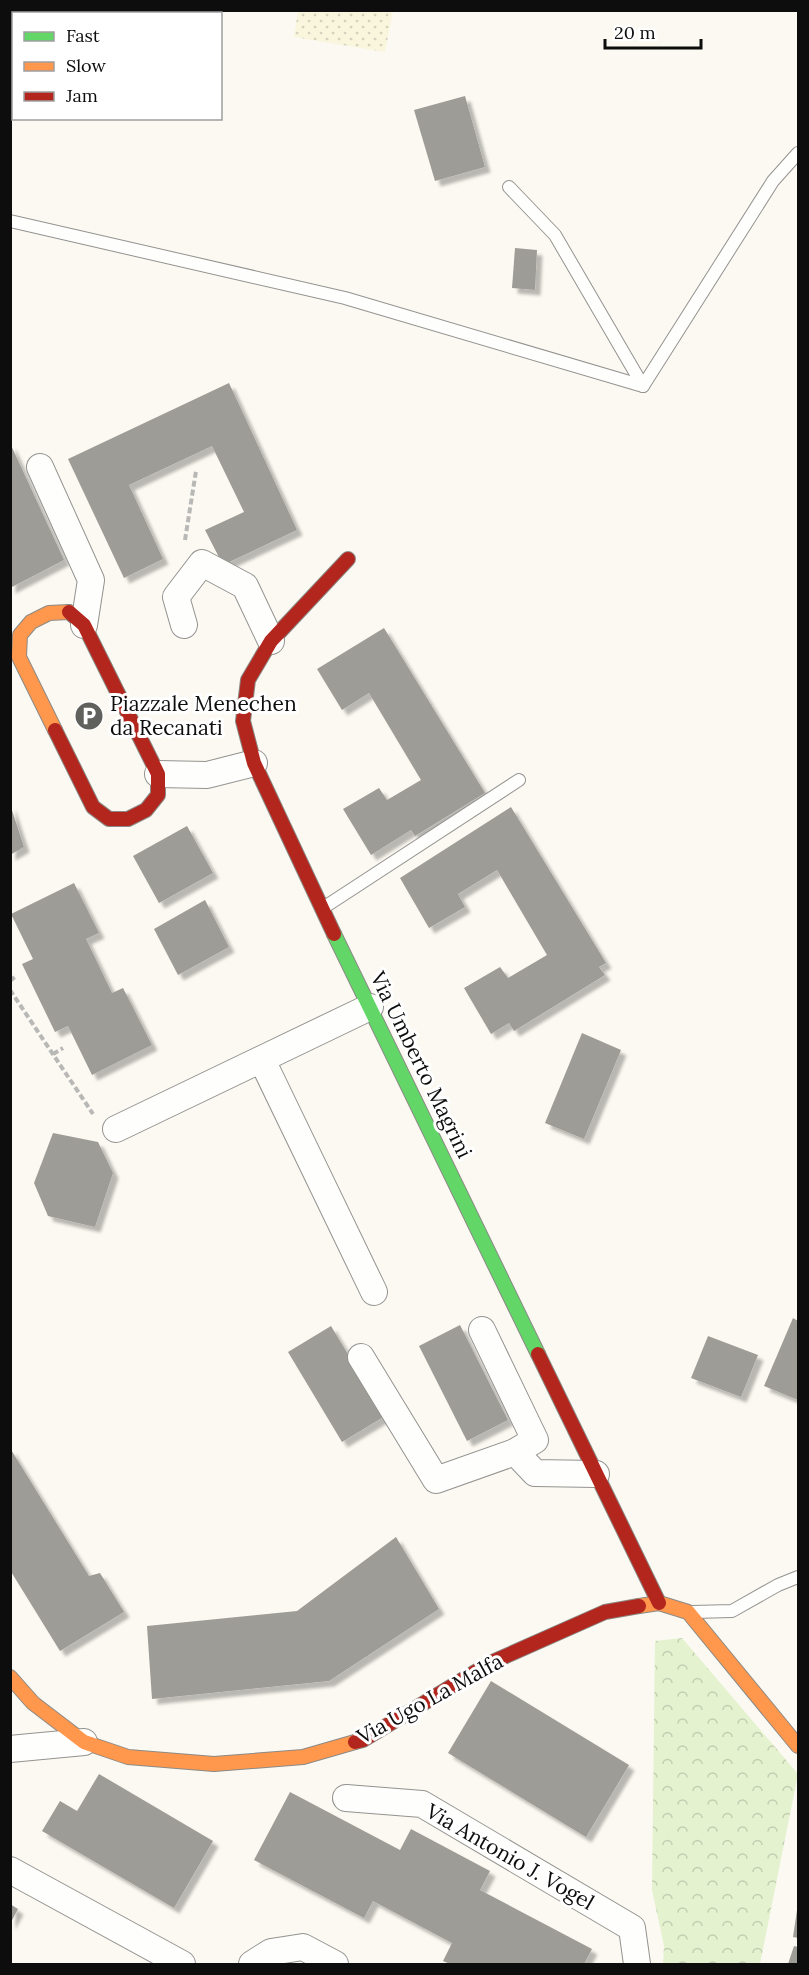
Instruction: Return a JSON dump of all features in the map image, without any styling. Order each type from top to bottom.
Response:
[{"type":"street","points":[[40,467],[91,580],[84,625]]},
{"type":"street","name":"Via Umberto Magrini","points":[[348,559],[271,641],[248,680],[243,722],[254,763],[322,909],[658,1603]]},
{"type":"street","points":[[184,625],[176,597],[202,563],[245,586],[271,641]]},
{"type":"street","points":[[69,612],[84,625],[158,774],[158,795],[146,810],[128,819],[109,819],[93,807],[15,655],[20,635],[31,622],[49,613],[69,612]]},
{"type":"street","points":[[158,774],[207,775],[254,763]]},
{"type":"street","points":[[116,1129],[370,1007]]},
{"type":"street","points":[[262,1059],[374,1292]]},
{"type":"street","points":[[362,1357],[436,1480],[515,1452],[535,1440],[482,1330]]},
{"type":"street","points":[[515,1452],[535,1473],[596,1474]]},
{"type":"street","name":"Via Ugo La Malfa","points":[[10,1677],[33,1703],[84,1742],[128,1757],[214,1764],[303,1757],[363,1740],[490,1663],[605,1612],[658,1603],[688,1612]]},
{"type":"street","points":[[688,1612],[798,1746]]},
{"type":"street","points":[[10,1749],[84,1742]]},
{"type":"street","name":"Via Antonio J. Vogel","points":[[346,1798],[422,1804],[632,1928],[637,1965]]},
{"type":"street","points":[[10,1870],[182,1965]]},
{"type":"street","points":[[252,1965],[271,1952],[303,1947],[335,1965]]},
{"type":"lane","points":[[644,386],[773,181],[798,153]]},
{"type":"lane","points":[[509,187],[555,235],[644,386]]},
{"type":"lane","points":[[10,221],[345,298],[644,386]]},
{"type":"lane","points":[[322,909],[519,780]]},
{"type":"lane","points":[[688,1612],[732,1611],[778,1585],[798,1578]]},
{"type":"path","points":[[183,551],[196,471]]},
{"type":"path","points":[[10,981],[16,976]]},
{"type":"path","points":[[10,990],[101,1126],[116,1129]]},
{"type":"path","points":[[53,1054],[63,1048]]},
{"type":"shaded area","points":[[298,11],[393,11],[385,52],[294,37]]},
{"type":"green space","points":[[682,1638],[798,1774],[760,1964],[663,1964],[664,1946],[652,1890],[655,1641]]},
{"type":"building","points":[[465,96],[485,167],[435,181],[414,110]]},
{"type":"building","points":[[515,248],[537,250],[535,290],[512,288]]},
{"type":"building","points":[[229,383],[297,530],[223,565],[205,530],[244,512],[212,446],[129,485],[163,559],[124,578],[68,459]]},
{"type":"building","points":[[10,443],[64,560],[10,588]]},
{"type":"building","points":[[384,628],[485,793],[415,836],[411,830],[371,855],[343,809],[379,788],[387,800],[421,780],[369,693],[342,710],[317,669]]},
{"type":"building","points":[[10,804],[24,847],[10,855]]},
{"type":"building","points":[[511,807],[606,963],[599,967],[605,975],[514,1031],[509,1023],[491,1034],[464,988],[500,967],[508,978],[547,955],[497,870],[458,894],[465,907],[429,928],[400,878]]},
{"type":"building","points":[[187,826],[213,873],[159,903],[133,856]]},
{"type":"building","points":[[74,883],[99,933],[86,939],[112,993],[123,988],[152,1045],[92,1075],[68,1026],[55,1032],[22,964],[33,959],[11,914]]},
{"type":"building","points":[[205,900],[229,947],[178,975],[154,929]]},
{"type":"building","points":[[582,1033],[621,1050],[584,1139],[545,1123]]},
{"type":"building","points":[[53,1133],[98,1142],[113,1173],[95,1227],[48,1216],[34,1183]]},
{"type":"building","points":[[793,1318],[798,1321],[798,1400],[764,1386]]},
{"type":"building","points":[[460,1325],[508,1420],[467,1441],[419,1346]]},
{"type":"building","points":[[331,1326],[385,1416],[342,1442],[288,1352]]},
{"type":"building","points":[[708,1336],[758,1355],[741,1397],[691,1378]]},
{"type":"building","points":[[10,1448],[89,1576],[100,1573],[124,1612],[60,1651],[10,1570]]},
{"type":"building","points":[[396,1537],[439,1609],[329,1681],[152,1699],[147,1626],[297,1611]]},
{"type":"building","points":[[491,1681],[629,1765],[586,1837],[448,1753]]},
{"type":"building","points":[[99,1774],[213,1841],[174,1908],[42,1831],[60,1801],[77,1811]]},
{"type":"building","points":[[290,1792],[400,1850],[411,1829],[490,1871],[480,1890],[592,1949],[584,1964],[450,1964],[443,1961],[452,1943],[373,1901],[364,1918],[254,1860]]},
{"type":"building","points":[[10,1904],[18,1909],[10,1924]]},
{"type":"building","points":[[798,1910],[798,1938],[793,1937]]},
{"type":"building","points":[[794,1946],[798,1947],[798,1964],[788,1964]]},
{"type":"traffic: fast","points":[[334,934],[538,1354]]},
{"type":"traffic: slow","points":[[55,730],[19,657],[20,635],[31,622],[49,613],[69,612]]},
{"type":"traffic: slow","points":[[639,1606],[659,1603],[688,1612],[798,1746]]},
{"type":"traffic: slow","points":[[10,1677],[33,1703],[84,1742],[128,1757],[214,1764],[303,1757],[355,1742]]},
{"type":"traffic: jam","points":[[334,934],[254,763],[243,721],[248,680],[271,641],[348,559]]},
{"type":"traffic: jam","points":[[55,730],[93,807],[109,819],[128,819],[146,810],[158,795],[158,774],[84,625],[69,612]]},
{"type":"traffic: jam","points":[[538,1354],[659,1603]]},
{"type":"traffic: jam","points":[[355,1742],[363,1740],[490,1663],[605,1612],[639,1606]]},
{"type":"place","name":"Piazzale Menechen da Recanati","points":[[89,716]]}]
